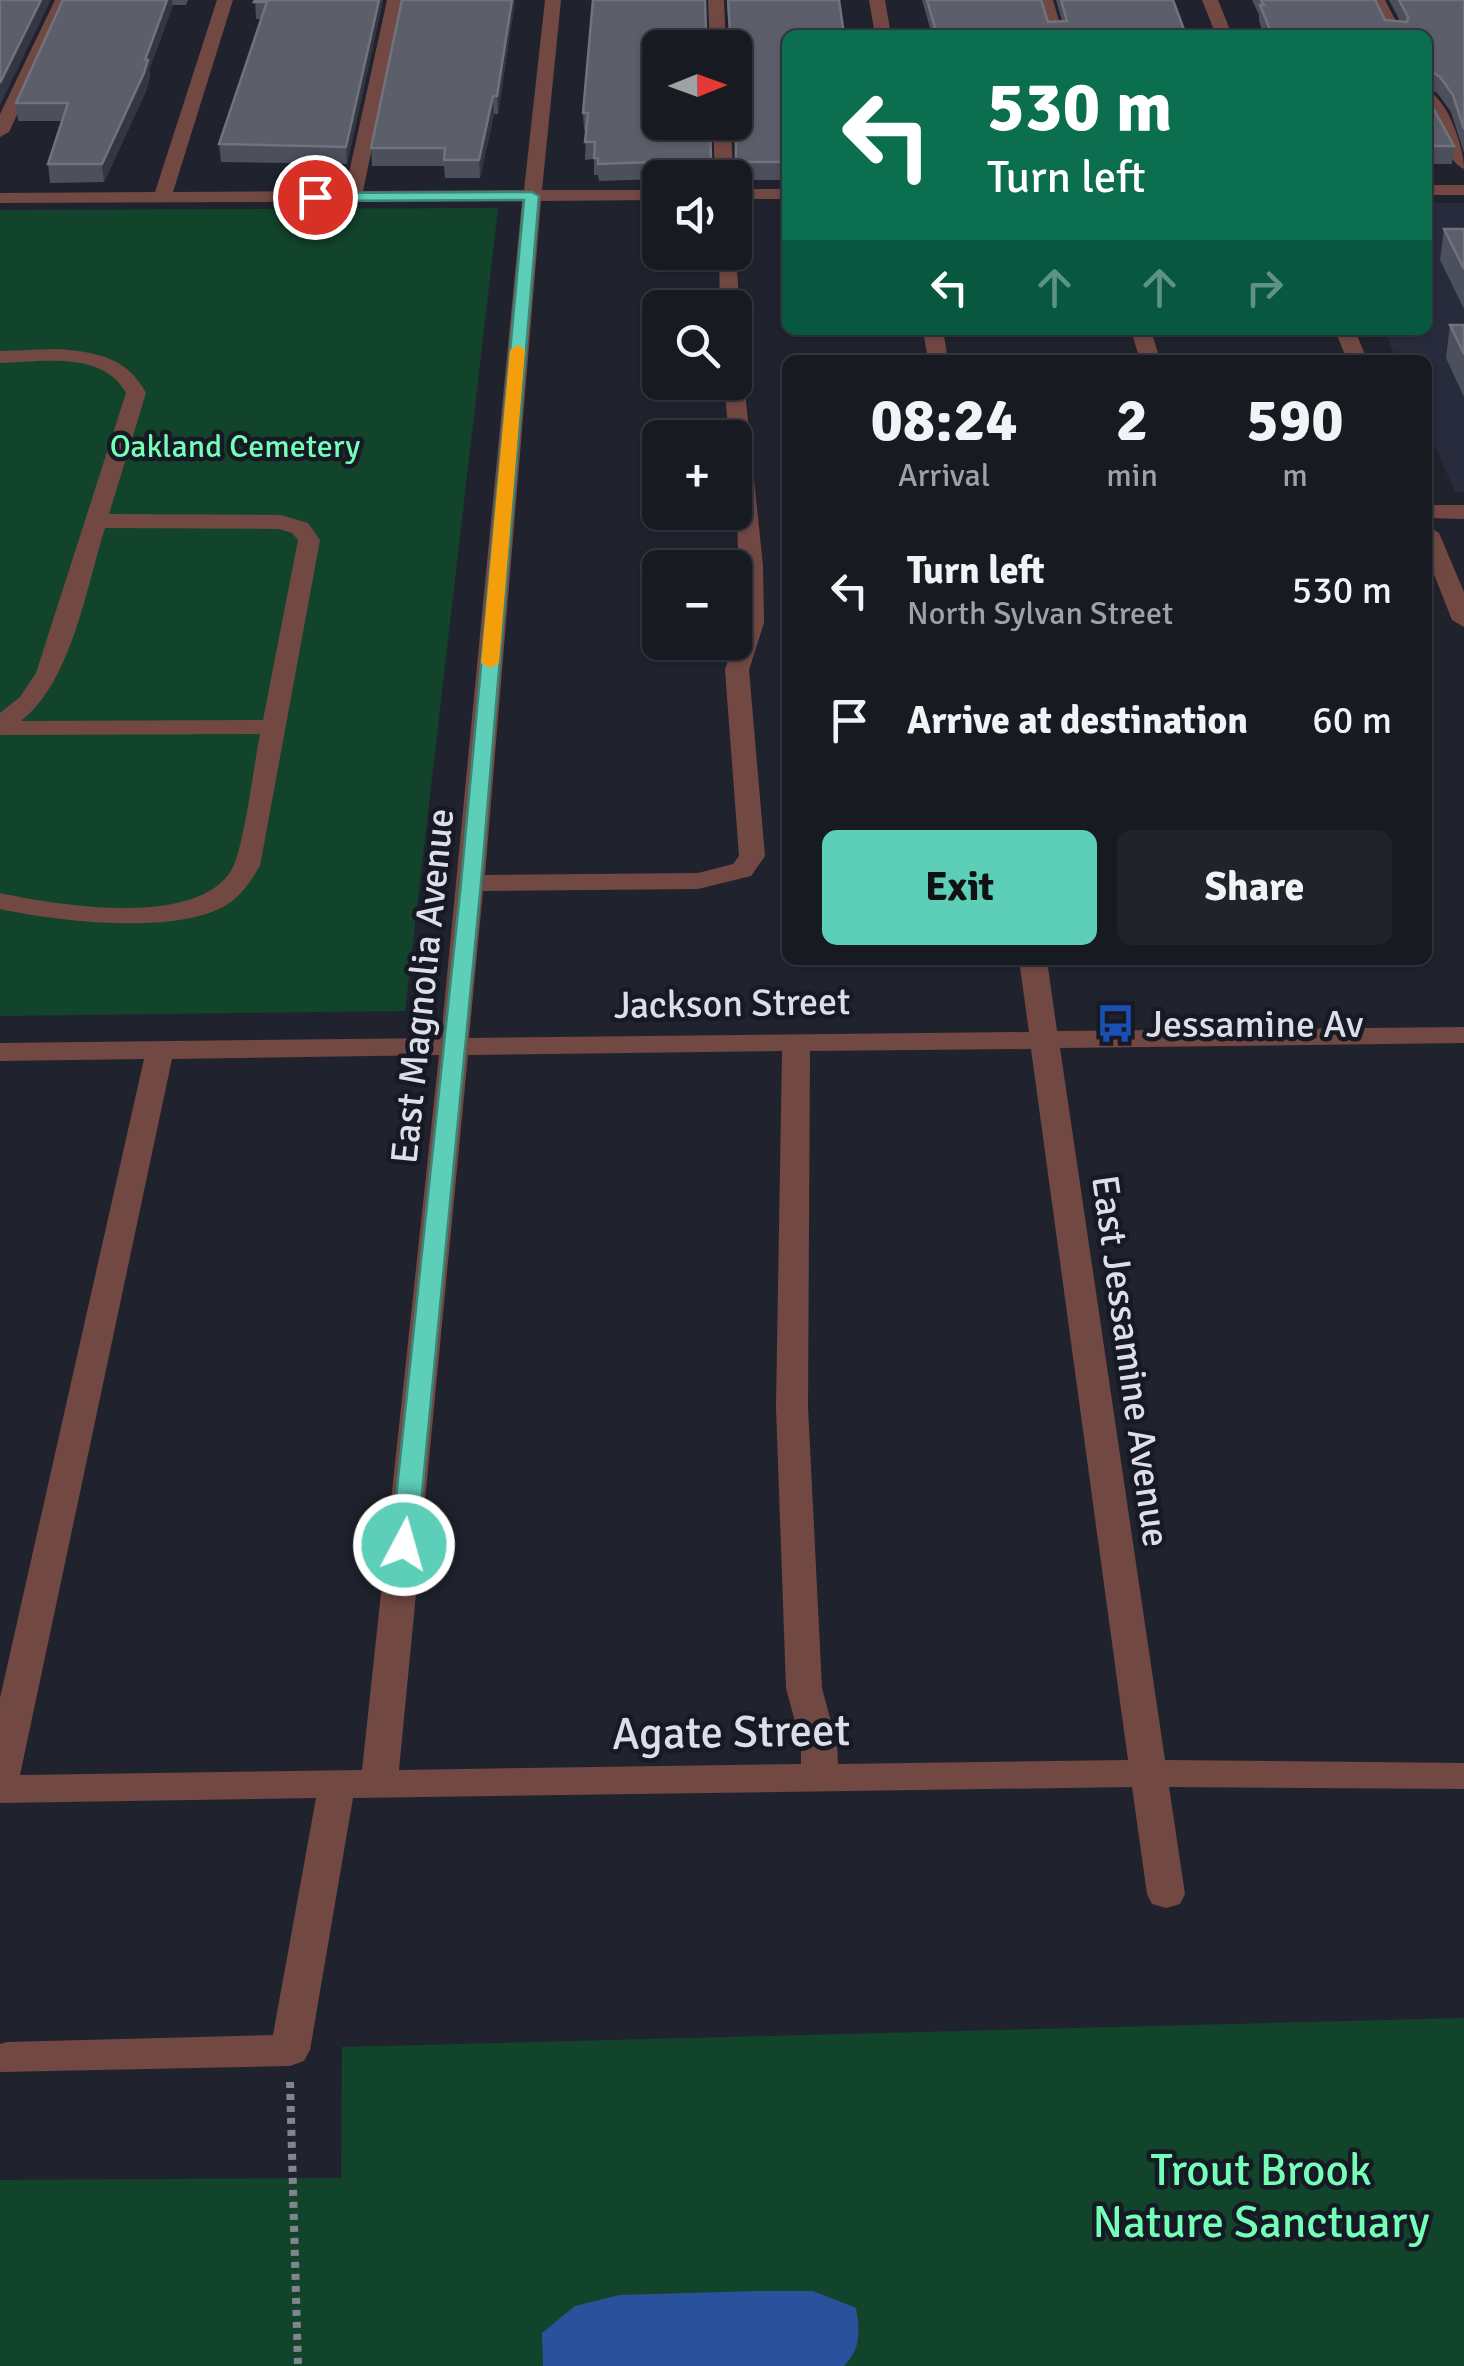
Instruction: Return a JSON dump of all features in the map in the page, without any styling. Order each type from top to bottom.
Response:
[{"type":"street","points":[[0,132],[63,0]]},
{"type":"street","points":[[162,196],[226,0]]},
{"type":"street","points":[[353,197],[395,0]]},
{"type":"street","name":"East Magnolia Avenue","points":[[379,1784],[471,883],[553,0]]},
{"type":"street","points":[[716,0],[717,30]]},
{"type":"street","points":[[877,0],[883,30]]},
{"type":"street","points":[[1046,0],[1054,30]]},
{"type":"street","points":[[1210,0],[1222,30]]},
{"type":"street","points":[[1376,0],[1392,30]]},
{"type":"street","points":[[1432,104],[1464,164]]},
{"type":"street","points":[[1432,190],[1464,190]]},
{"type":"street","points":[[752,194],[782,194]]},
{"type":"street","points":[[0,198],[642,195]]},
{"type":"street","points":[[0,358],[85,358],[116,365],[132,378],[136,393],[48,673],[34,698],[0,726]]},
{"type":"street","points":[[471,883],[698,881],[742,870],[752,856],[737,670],[752,623],[752,566],[736,400]]},
{"type":"street","points":[[1432,512],[1464,512]]},
{"type":"street","points":[[0,901],[48,910],[162,913],[191,909],[215,901],[233,887],[247,866],[309,540],[300,528],[252,519],[95,521]]},
{"type":"street","points":[[1432,543],[1464,620]]},
{"type":"street","points":[[0,726],[273,727]]},
{"type":"street","name":"East Jessamine Avenue","points":[[1034,965],[1166,1894]]},
{"type":"street","name":"Jackson Street","points":[[0,1052],[1464,1035]]},
{"type":"street","points":[[796,1042],[792,1407],[804,1688],[819,1744],[820,1778]]},
{"type":"street","points":[[0,1780],[160,1050]]},
{"type":"street","name":"Agate Street","points":[[0,1789],[1149,1773],[1464,1776]]},
{"type":"street","points":[[7,2058],[290,2050],[337,1784]]},
{"type":"path","points":[[290,2050],[298,2366]]},
{"type":"shaded area","points":[[1432,203],[1464,203],[1464,492],[1455,492],[1432,439],[1432,355],[1395,355],[1386,335],[1432,335]]},
{"type":"green space","name":"Oakland Cemetery","points":[[498,208],[405,1011],[0,1016],[0,210]]},
{"type":"green space","name":"Trout Brook Nature Sanctuary","points":[[1464,2018],[1464,2366],[0,2366],[0,2180],[341,2178],[342,2047]]},
{"type":"water","points":[[813,2291],[856,2308],[858,2339],[850,2359],[844,2366],[543,2366],[542,2333],[575,2306],[619,2295]]},
{"type":"building","points":[[0,0],[41,0],[0,83]]},
{"type":"building","points":[[63,0],[167,0],[144,73],[102,164],[48,164],[68,103],[16,103]]},
{"type":"building","points":[[255,0],[379,0],[346,147],[219,144],[267,2]]},
{"type":"building","points":[[402,0],[512,0],[497,96],[493,96],[479,160],[444,160],[445,148],[371,148]]},
{"type":"building","points":[[593,0],[705,0],[706,30],[642,30],[642,140],[710,140],[711,160],[598,164],[598,158],[594,158],[595,142],[585,142],[588,113],[583,113]]},
{"type":"building","points":[[728,0],[839,0],[842,30],[782,30],[782,162],[736,160],[736,140],[752,140],[752,30],[730,30]]},
{"type":"building","points":[[927,0],[1041,0],[1048,22],[1067,21],[1061,0],[1173,0],[1184,30],[936,30]]},
{"type":"building","points":[[1261,0],[1375,0],[1385,20],[1407,22],[1399,0],[1464,0],[1464,129],[1453,95],[1432,72],[1432,30],[1270,30],[1260,5],[1264,5]]},
{"type":"building","points":[[1432,106],[1454,146],[1432,146]]},
{"type":"building","points":[[1444,229],[1464,229],[1464,269]]},
{"type":"building","points":[[1450,325],[1464,325],[1464,354]]},
{"type":"slow traffic","points":[[490,663],[518,350]]},
{"type":"place","name":"Jessamine Av","points":[[1116,1024]]},
{"type":"route","points":[[315,197],[532,196],[471,883],[404,1545]]}]
